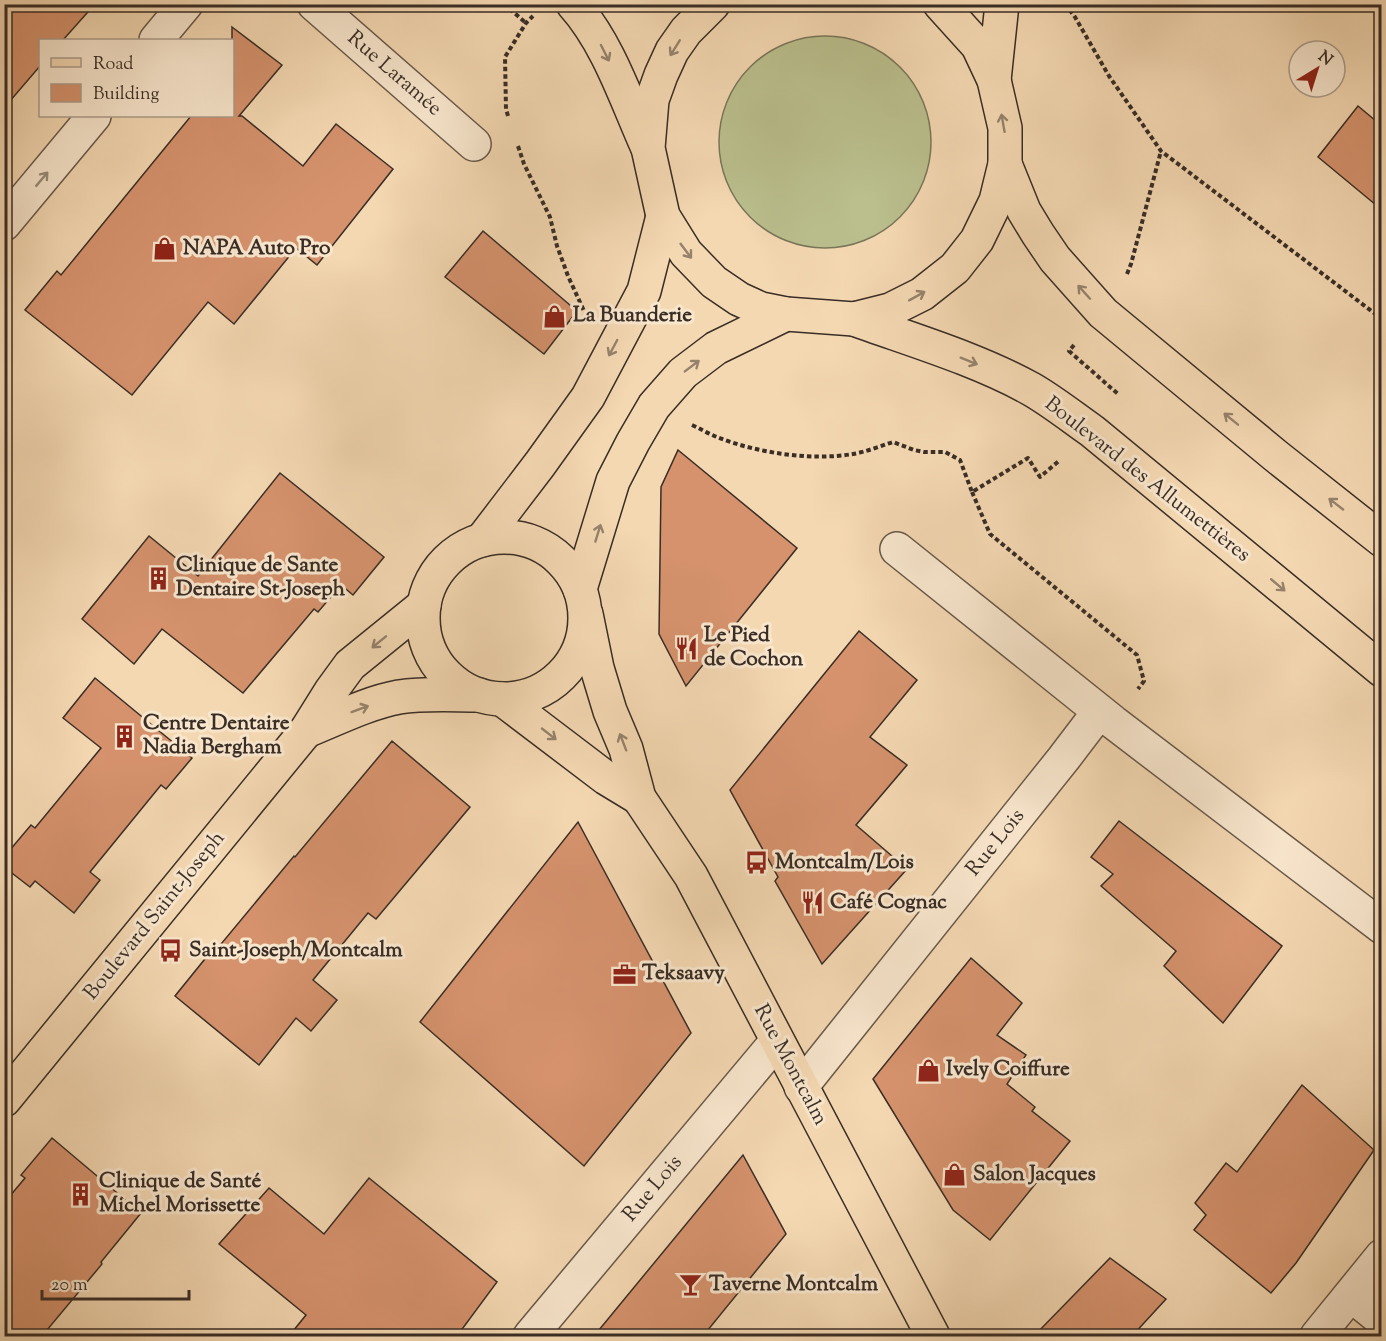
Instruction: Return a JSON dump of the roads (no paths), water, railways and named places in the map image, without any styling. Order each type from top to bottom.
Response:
[{"type":"main road","points":[[573,4],[605,51],[648,148],[663,216],[686,253],[714,282],[739,299],[761,309],[786,314],[854,319],[890,310],[922,294],[955,268],[977,240],[996,201],[1005,164],[1005,128],[994,80],[978,46],[940,4]]},
{"type":"main road","points":[[648,148],[652,99],[661,75],[672,51],[686,31],[713,4]]},
{"type":"main road","points":[[994,80],[1002,4]]},
{"type":"main road","points":[[1005,164],[1024,211],[1038,234],[1055,259],[1103,313],[1382,540]]},
{"type":"main road","points":[[482,540],[588,397],[644,291],[663,216]]},
{"type":"main road","points":[[583,602],[568,568],[551,551],[529,541],[505,537],[482,540],[461,549],[443,564],[431,583],[424,605],[424,628],[430,650],[442,669],[459,684],[491,697],[528,696],[553,683],[571,665],[582,640],[583,602],[614,481],[654,406],[683,373],[716,348],[786,314]]},
{"type":"main road","name":"Boulevard des Allumettières","points":[[854,319],[957,356],[1031,389],[1092,431],[1382,670]]},
{"type":"main road","name":"Rue Montcalm","points":[[583,602],[597,668],[610,711],[626,749],[639,798],[691,876],[933,1336]]},
{"type":"main road","name":"Boulevard Saint-Joseph","points":[[4,1100],[306,731],[350,665],[424,605]]},
{"type":"main road","name":"Boulevard Saint-Joseph","points":[[306,731],[362,708],[398,697],[491,697]]},
{"type":"main road","name":"Rue Montcalm","points":[[491,697],[606,778],[639,798]]},
{"type":"street","points":[[157,39],[186,4]]},
{"type":"street","name":"Rue Laramée","points":[[314,4],[474,144]]},
{"type":"street","points":[[4,224],[93,117]]},
{"type":"street","points":[[897,549],[1106,717],[1382,927]]},
{"type":"street","name":"Rue Lois","points":[[801,1087],[1064,758],[1106,717]]},
{"type":"street","name":"Rue Lois","points":[[530,1336],[777,1041]]},
{"type":"street","points":[[1317,1336],[1382,1256]]},
{"type":"street","points":[[1351,1295],[1382,1320]]},
{"type":"place","name":"NAPA Auto Pro","points":[[165,249]]},
{"type":"place","name":"La Buanderie","points":[[555,316]]},
{"type":"place","name":"Clinique de Sante Dentaire St-Joseph","points":[[158,578]]},
{"type":"place","name":"Le Pied de Cochon","points":[[686,648]]},
{"type":"place","name":"Centre Dentaire Nadia Bergham","points":[[125,736]]},
{"type":"place","name":"Montcalm/Lois","points":[[757,863]]},
{"type":"place","name":"Café Cognac","points":[[812,903]]},
{"type":"place","name":"Saint-Joseph/Montcalm","points":[[171,951]]},
{"type":"place","name":"Teksaavy","points":[[624,974]]},
{"type":"place","name":"Ively Coiffure","points":[[928,1070]]},
{"type":"place","name":"Salon Jacques","points":[[955,1175]]},
{"type":"place","name":"Clinique de Santé Michel Morissette","points":[[81,1194]]},
{"type":"place","name":"Taverne Montcalm","points":[[691,1285]]}]
